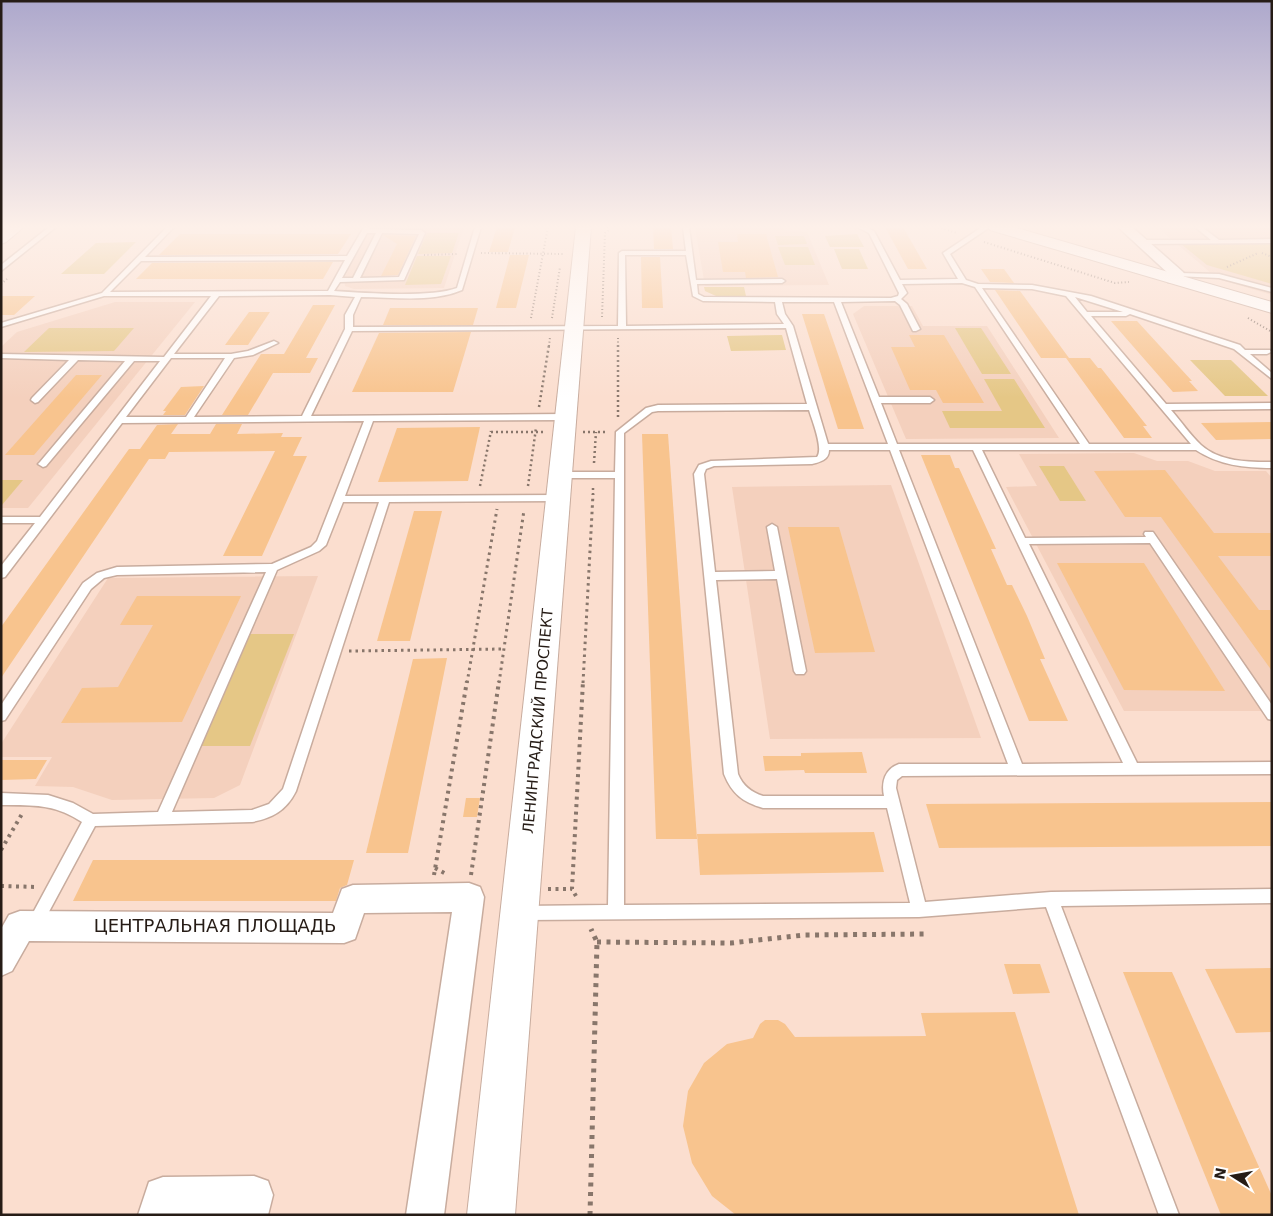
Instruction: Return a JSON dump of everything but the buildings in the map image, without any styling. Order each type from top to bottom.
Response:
[{"type":"main road","name":"ЛЕНИНГРАДСКИЙ ПРОСПЕКТ","points":[[491,1215],[520,913],[549,491],[566,417],[579,284]]},
{"type":"main road","points":[[1197,284],[1272,308]]},
{"type":"street","name":"ЦЕНТРАЛЬНАЯ ПЛОЩАДЬ","points":[[1,960],[20,926],[344,928],[352,898],[468,897],[425,1215]]},
{"type":"street","points":[[157,1215],[163,1196],[254,1195],[249,1215]]},
{"type":"lane","points":[[104,294],[114,284]]},
{"type":"lane","points":[[330,293],[335,284]]},
{"type":"lane","points":[[1,325],[104,294],[441,294],[456,292],[461,284]]},
{"type":"lane","points":[[622,284],[622,328]]},
{"type":"lane","points":[[693,284],[695,295],[703,300],[837,300],[897,299],[903,294],[898,284]]},
{"type":"lane","points":[[969,284],[976,286],[1032,288],[1067,293],[1136,314],[1229,344],[1244,352],[1272,377]]},
{"type":"lane","points":[[1248,284],[1272,290]]},
{"type":"lane","points":[[976,286],[1086,447]]},
{"type":"lane","points":[[1067,293],[1198,447],[1207,454],[1232,464],[1272,465]]},
{"type":"lane","points":[[1,574],[217,294]]},
{"type":"lane","points":[[305,419],[349,329],[349,315],[359,294]]},
{"type":"lane","points":[[897,299],[903,304],[916,329]]},
{"type":"lane","points":[[778,300],[781,314],[788,326],[824,447],[824,454],[820,459],[812,461],[705,464],[700,468],[699,474],[731,774],[736,788],[747,797],[763,802],[892,802]]},
{"type":"lane","points":[[837,300],[1016,769]]},
{"type":"lane","points":[[1085,314],[1136,314]]},
{"type":"lane","points":[[349,329],[788,326]]},
{"type":"lane","points":[[1,356],[132,359],[231,356],[250,353],[274,343]]},
{"type":"lane","points":[[1244,352],[1267,352]]},
{"type":"lane","points":[[188,420],[231,356]]},
{"type":"lane","points":[[35,400],[76,358]]},
{"type":"lane","points":[[43,464],[132,359]]},
{"type":"lane","points":[[876,400],[930,400]]},
{"type":"lane","points":[[1164,407],[1272,406]]},
{"type":"lane","points":[[616,913],[620,432],[649,410],[812,407]]},
{"type":"lane","points":[[118,420],[566,417]]},
{"type":"lane","points":[[1,716],[86,586],[105,573],[117,571],[273,568],[315,549],[322,543],[370,418]]},
{"type":"lane","points":[[824,447],[1198,447]]},
{"type":"lane","points":[[976,447],[1132,769]]},
{"type":"lane","points":[[339,499],[499,499],[549,491],[594,475],[619,475]]},
{"type":"lane","points":[[1,799],[31,799],[65,804],[91,820],[252,816],[270,812],[281,805],[289,791],[385,499]]},
{"type":"lane","points":[[1,520],[42,520]]},
{"type":"lane","points":[[772,527],[800,671]]},
{"type":"lane","points":[[1022,541],[1151,537],[1272,715]]},
{"type":"lane","points":[[162,818],[273,568]]},
{"type":"lane","points":[[710,576],[781,575]]},
{"type":"lane","points":[[919,910],[889,788],[892,777],[899,770],[1272,768]]},
{"type":"lane","points":[[40,916],[91,820]]},
{"type":"lane","points":[[520,913],[919,910],[1051,899],[1270,899]]},
{"type":"lane","points":[[1051,899],[1169,1215]]},
{"type":"path","points":[[529,328],[537,284]]},
{"type":"path","points":[[471,880],[504,649],[549,491],[538,417],[558,284]]},
{"type":"path","points":[[1242,316],[1252,319],[1264,329],[1272,332]]},
{"type":"path","points":[[478,499],[494,417]]},
{"type":"path","points":[[491,432],[511,432]]},
{"type":"path","points":[[590,1215],[596,942],[572,889],[596,432]]},
{"type":"path","points":[[430,898],[499,499]]},
{"type":"path","points":[[335,651],[504,649]]},
{"type":"path","points":[[1,850],[31,799]]},
{"type":"path","points":[[1,886],[56,887]]},
{"type":"path","points":[[596,942],[731,943],[804,935],[929,934]]},
{"type":"shaded area","points":[[345,284],[445,284],[444,288],[354,289],[345,286]]},
{"type":"shaded area","points":[[406,284],[441,284],[441,284]]},
{"type":"shaded area","points":[[705,284],[829,285],[705,286]]},
{"type":"shaded area","points":[[1234,284],[1272,284],[1272,295]]},
{"type":"shaded area","points":[[704,287],[744,287],[746,296],[716,296],[705,291]]},
{"type":"shaded area","points":[[115,302],[195,302],[28,508],[1,508],[1,347],[17,332]]},
{"type":"shaded area","points":[[864,306],[912,306],[923,326],[987,326],[1059,438],[906,439],[853,314]]},
{"type":"shaded area","points":[[49,328],[134,328],[114,351],[24,352]]},
{"type":"shaded area","points":[[955,328],[981,328],[1011,374],[982,374]]},
{"type":"shaded area","points":[[782,335],[786,350],[731,351],[727,336]]},
{"type":"shaded area","points":[[1190,360],[1231,360],[1268,396],[1225,396]]},
{"type":"shaded area","points":[[984,379],[1014,379],[1045,428],[950,428],[942,411],[1002,411]]},
{"type":"shaded area","points":[[1134,453],[1157,461],[1188,461],[1215,471],[1266,471],[1272,478],[1272,711],[1124,711],[1006,487],[1037,486],[1019,454]]},
{"type":"shaded area","points":[[1039,466],[1064,466],[1086,501],[1060,501]]},
{"type":"shaded area","points":[[1,480],[23,480],[2,505],[1,505]]},
{"type":"shaded area","points":[[891,485],[981,738],[770,739],[732,487]]},
{"type":"shaded area","points":[[318,576],[240,785],[214,798],[112,800],[73,787],[35,786],[52,757],[1,757],[1,744],[108,578]]},
{"type":"shaded area","points":[[250,634],[294,634],[250,746],[201,746]]}]
